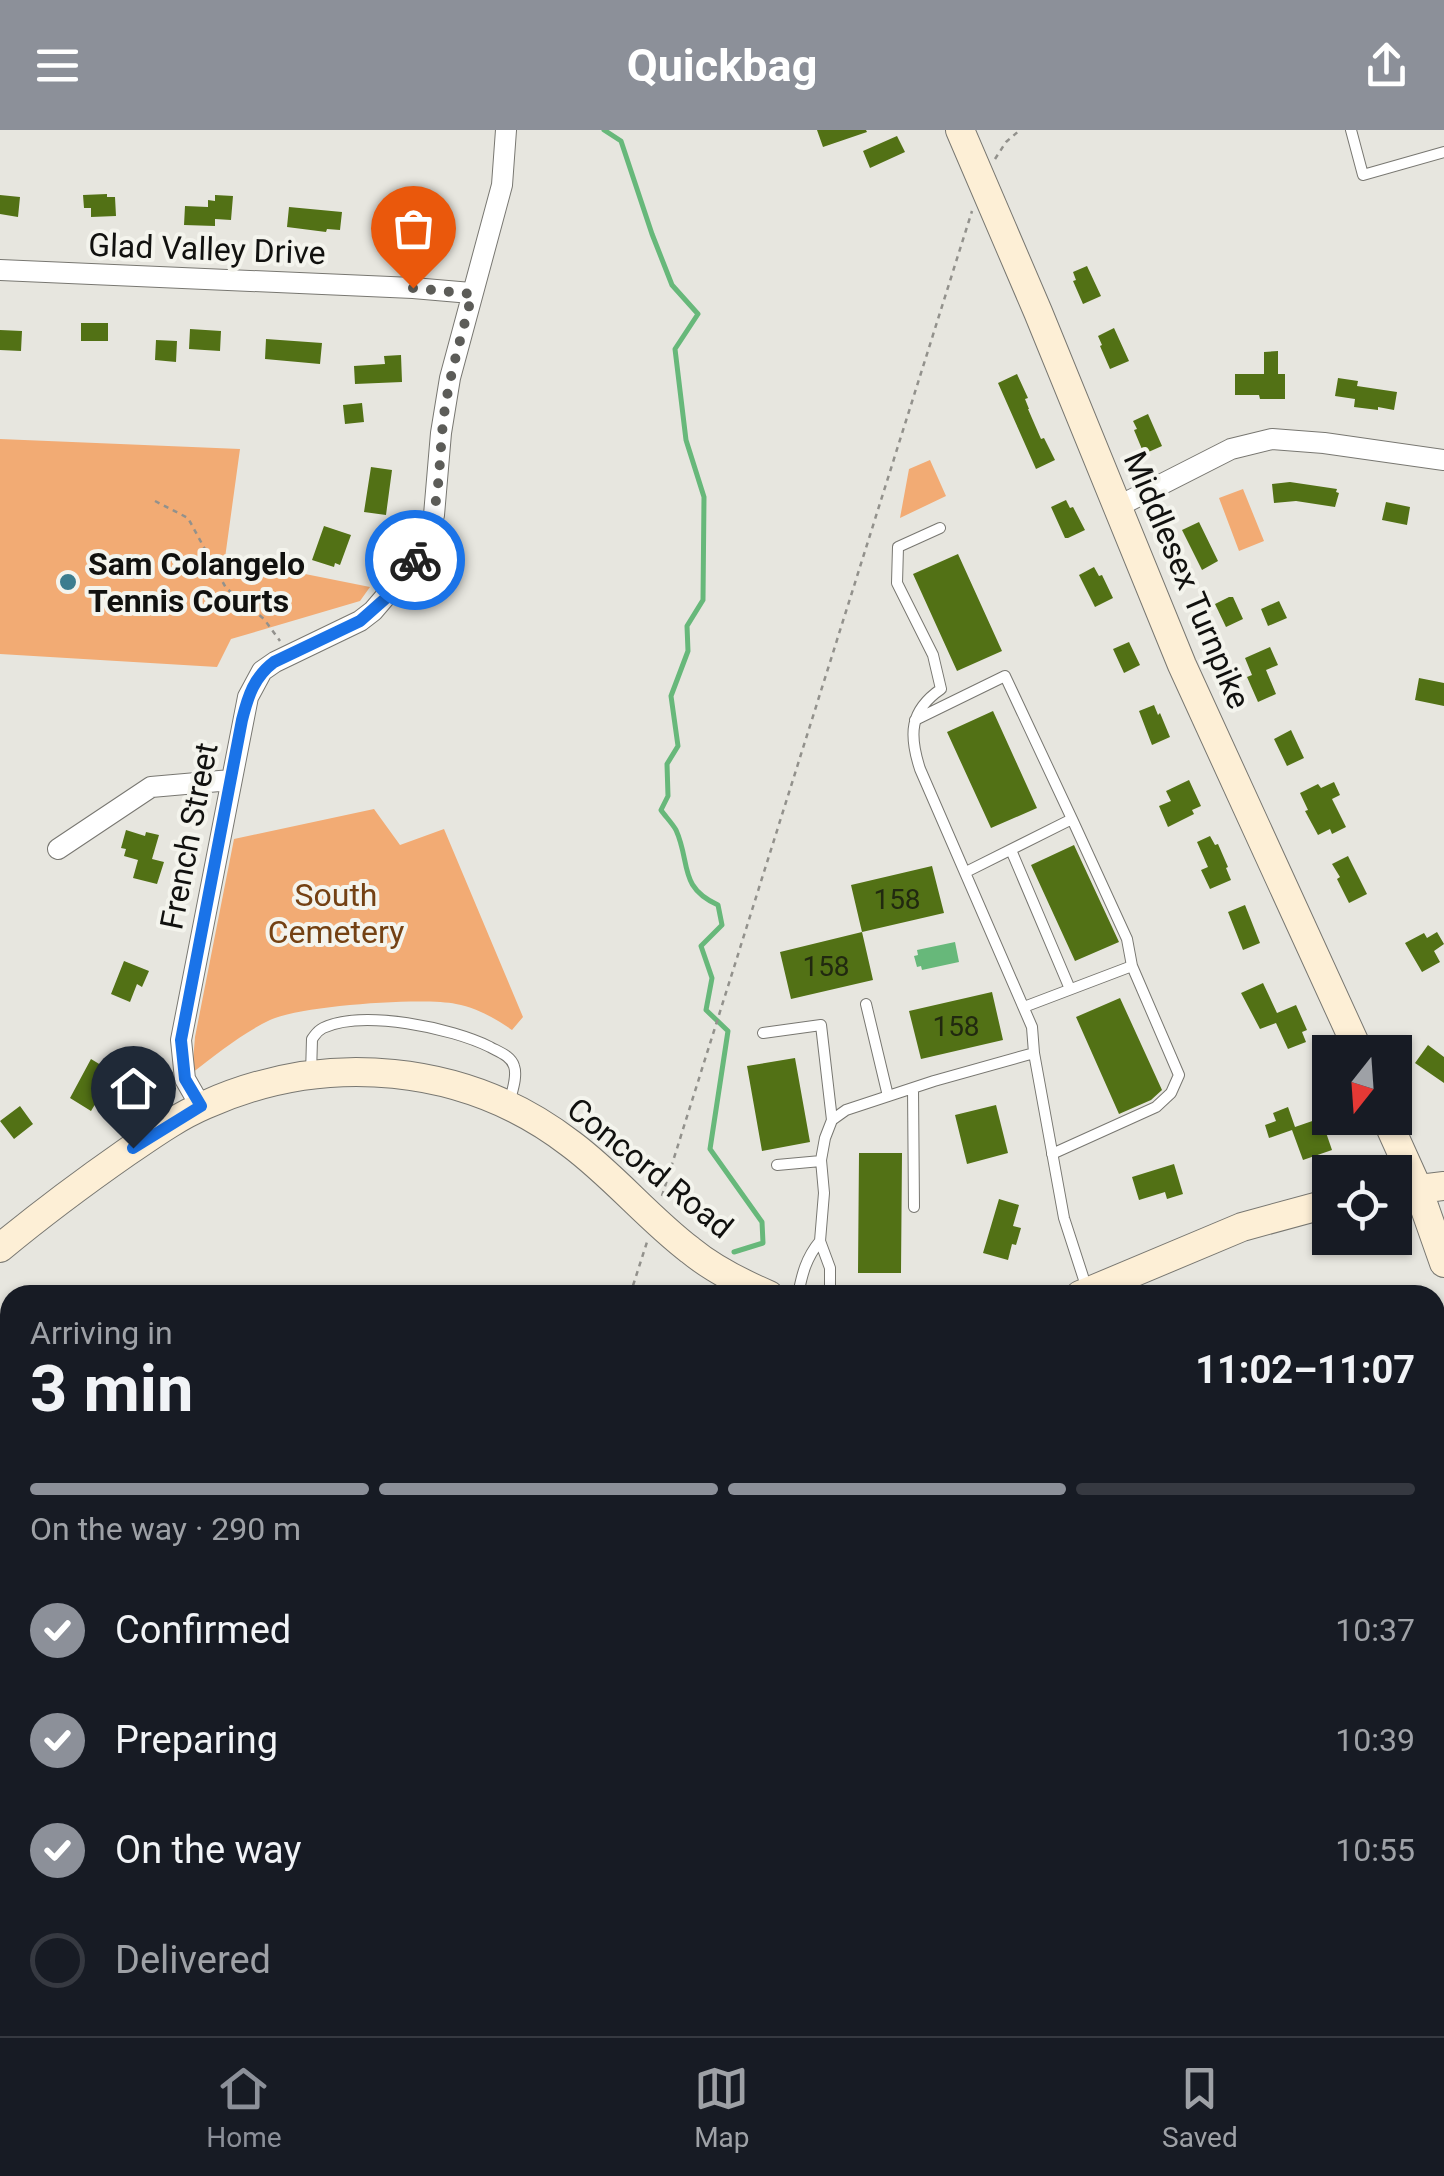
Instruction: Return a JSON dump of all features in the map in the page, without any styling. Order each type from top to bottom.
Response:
[{"type":"main road","name":"Middlesex Turnpike","points":[[960,130],[1182,666],[1351,1035]]},
{"type":"main road","name":"Concord Road","points":[[0,1248],[101,1170],[201,1106],[254,1086],[311,1074],[370,1071],[429,1078],[472,1091],[531,1117],[572,1144],[693,1253],[744,1285]]},
{"type":"main road","points":[[1394,1135],[1419,1189],[1444,1262]]},
{"type":"main road","points":[[1103,1285],[1242,1227],[1312,1208]]},
{"type":"street","name":"French Street","points":[[201,1106],[185,1079],[181,1040],[242,720],[254,682],[262,671],[360,621],[409,569],[420,551],[434,515],[450,378],[502,185],[506,130]]},
{"type":"street","name":"Glad Valley Drive","points":[[0,270],[472,294]]},
{"type":"street","points":[[1117,507],[1231,449],[1272,439],[1444,460]]},
{"type":"street","points":[[58,849],[151,787],[231,780]]},
{"type":"lane","points":[[1351,130],[1363,175],[1444,152]]},
{"type":"lane","points":[[940,528],[898,547],[897,583],[933,656],[940,689],[927,698],[915,720],[913,748],[1032,1027],[1064,1218],[1082,1285]]},
{"type":"lane","points":[[915,720],[1005,676],[1127,938],[1132,966],[1179,1075],[1171,1093],[1156,1107],[1052,1154]]},
{"type":"lane","points":[[966,872],[1072,819]]},
{"type":"lane","points":[[1011,850],[1070,990]]},
{"type":"lane","points":[[1024,1007],[1132,966]]},
{"type":"lane","points":[[866,1004],[888,1096]]},
{"type":"lane","points":[[311,1074],[312,1039],[324,1028],[368,1021],[416,1024],[482,1043],[511,1060],[515,1072],[508,1105]]},
{"type":"lane","points":[[763,1033],[821,1026],[832,1120],[821,1161],[824,1192],[820,1241],[830,1268],[830,1285]]},
{"type":"lane","points":[[832,1120],[846,1110],[888,1096],[1034,1053]]},
{"type":"lane","points":[[913,1088],[914,1207]]},
{"type":"lane","points":[[777,1165],[821,1161]]},
{"type":"lane","points":[[800,1285],[810,1252],[820,1241]]},
{"type":"path","points":[[633,1285],[981,181],[1006,142],[1020,130]]},
{"type":"path","points":[[155,501],[188,518],[226,588],[264,619],[290,654]]},
{"type":"green space","points":[[0,439],[240,449],[225,558],[370,587],[360,601],[231,639],[217,667],[0,654]]},
{"type":"green space","points":[[930,460],[946,496],[900,518],[909,469]]},
{"type":"green space","points":[[1243,489],[1264,541],[1239,551],[1219,498]]},
{"type":"green space","name":"South Cemetery","points":[[374,809],[400,845],[444,829],[523,1017],[512,1030],[478,1011],[439,1002],[362,1004],[307,1011],[260,1025],[192,1073],[195,1037],[234,839]]},
{"type":"shaded area","points":[[955,942],[959,962],[922,970],[917,967],[917,950]]},
{"type":"building","points":[[817,130],[866,130],[867,132],[823,147]]},
{"type":"building","points":[[897,136],[905,152],[870,168],[863,151]]},
{"type":"building","points":[[0,195],[20,197],[18,217],[0,214]]},
{"type":"building","points":[[83,195],[115,197],[116,216],[91,217],[91,208],[84,208]]},
{"type":"building","points":[[215,195],[233,196],[231,220],[215,219],[215,226],[184,225],[185,206],[208,207],[208,200],[215,201]]},
{"type":"building","points":[[289,207],[342,212],[340,230],[287,227]]},
{"type":"building","points":[[431,212],[449,217],[435,261],[417,255]]},
{"type":"building","points":[[1087,266],[1101,296],[1083,304],[1073,272]]},
{"type":"building","points":[[81,323],[108,323],[108,341],[81,341]]},
{"type":"building","points":[[1114,328],[1129,361],[1110,369],[1098,336]]},
{"type":"building","points":[[190,329],[221,331],[220,351],[189,349]]},
{"type":"building","points":[[0,330],[22,331],[21,351],[0,350]]},
{"type":"building","points":[[266,339],[322,343],[320,364],[265,359]]},
{"type":"building","points":[[156,340],[177,341],[176,362],[155,360]]},
{"type":"building","points":[[1278,351],[1278,374],[1285,374],[1285,399],[1235,395],[1235,374],[1264,374],[1264,352]]},
{"type":"building","points":[[401,355],[402,382],[355,384],[354,366],[385,364],[384,356]]},
{"type":"building","points":[[1017,374],[1041,439],[1044,438],[1055,460],[1036,469],[998,383]]},
{"type":"building","points":[[1338,378],[1358,381],[1357,386],[1397,392],[1394,410],[1354,407],[1355,399],[1335,396]]},
{"type":"building","points":[[362,403],[364,422],[345,424],[343,405]]},
{"type":"building","points":[[1148,414],[1162,446],[1144,454],[1133,421]]},
{"type":"building","points":[[371,467],[392,470],[386,515],[364,512]]},
{"type":"building","points":[[1290,482],[1337,489],[1335,507],[1296,501],[1274,503],[1272,484]]},
{"type":"building","points":[[1066,500],[1085,530],[1068,538],[1051,507]]},
{"type":"building","points":[[1386,502],[1410,507],[1407,525],[1382,520]]},
{"type":"building","points":[[1199,522],[1218,561],[1202,570],[1182,530]]},
{"type":"building","points":[[324,526],[351,535],[340,565],[335,563],[334,567],[312,560]]},
{"type":"building","points":[[958,554],[1002,651],[957,671],[913,574]]},
{"type":"building","points":[[1094,567],[1113,598],[1095,607],[1079,575]]},
{"type":"building","points":[[1233,597],[1243,619],[1226,627],[1215,604]]},
{"type":"building","points":[[1279,601],[1287,618],[1268,626],[1261,609]]},
{"type":"building","points":[[1129,642],[1140,665],[1124,673],[1113,649]]},
{"type":"building","points":[[1270,647],[1278,665],[1266,670],[1276,694],[1258,702],[1247,677],[1252,675],[1245,658]]},
{"type":"building","points":[[1419,678],[1444,683],[1444,706],[1415,700]]},
{"type":"building","points":[[1154,705],[1170,737],[1152,745],[1139,711]]},
{"type":"building","points":[[993,711],[1037,808],[991,828],[947,732]]},
{"type":"building","points":[[1291,730],[1304,758],[1287,766],[1274,739]]},
{"type":"building","points":[[1189,780],[1201,806],[1168,827],[1159,806],[1171,801],[1166,791]]},
{"type":"building","points":[[1334,782],[1340,795],[1332,799],[1346,827],[1318,835],[1300,793],[1318,784],[1321,788]]},
{"type":"building","points":[[126,830],[145,836],[146,832],[159,835],[152,859],[164,862],[157,884],[133,878],[138,860],[124,856],[126,849],[121,848]]},
{"type":"building","points":[[1210,836],[1218,844],[1231,880],[1210,889],[1201,870],[1208,867],[1197,842]]},
{"type":"building","points":[[1074,845],[1119,942],[1075,961],[1031,865]]},
{"type":"building","points":[[1348,856],[1367,894],[1349,903],[1332,864]]},
{"type":"building","points":[[932,866],[944,913],[862,932],[851,885]]},
{"type":"building","points":[[1245,905],[1260,943],[1243,950],[1228,912]]},
{"type":"building","points":[[862,932],[873,980],[791,999],[780,952]]},
{"type":"building","points":[[1437,932],[1444,944],[1434,951],[1440,962],[1422,972],[1405,943],[1424,933],[1427,938]]},
{"type":"building","points":[[124,961],[149,971],[142,987],[137,984],[130,1002],[111,994]]},
{"type":"building","points":[[1263,983],[1277,1013],[1296,1005],[1307,1030],[1302,1032],[1306,1042],[1288,1049],[1276,1023],[1260,1029],[1241,993]]},
{"type":"building","points":[[992,992],[1003,1040],[921,1059],[909,1011]]},
{"type":"building","points":[[1120,998],[1162,1090],[1151,1100],[1119,1114],[1076,1017]]},
{"type":"building","points":[[1428,1045],[1444,1057],[1444,1083],[1415,1063]]},
{"type":"building","points":[[795,1058],[810,1142],[762,1151],[747,1066]]},
{"type":"building","points":[[91,1059],[114,1073],[91,1111],[70,1098]]},
{"type":"building","points":[[996,1105],[1008,1153],[967,1164],[955,1115]]},
{"type":"building","points":[[20,1106],[33,1124],[14,1139],[0,1121]]},
{"type":"building","points":[[1288,1107],[1295,1127],[1312,1121],[1312,1135],[1327,1135],[1332,1150],[1303,1160],[1292,1130],[1269,1138],[1265,1125],[1276,1121],[1273,1113]]},
{"type":"building","points":[[859,1153],[902,1153],[901,1273],[858,1273]]},
{"type":"building","points":[[1174,1164],[1183,1194],[1167,1199],[1165,1192],[1139,1200],[1132,1177]]},
{"type":"building","points":[[999,1199],[1019,1205],[1013,1226],[1021,1228],[1008,1260],[983,1253]]},
{"type":"waterway","points":[[604,130],[621,141],[672,285],[698,314],[675,349],[686,440],[704,497],[703,600],[687,626],[688,651],[671,696],[678,746],[667,764],[668,796],[661,810],[676,830],[691,882],[705,898],[718,905],[722,925],[701,946],[712,978],[706,1010],[728,1031],[710,1149],[762,1222],[763,1243],[734,1252]]},
{"type":"way so far","points":[[413,288],[472,294],[450,378],[434,515],[415,560]]},
{"type":"place","name":"Sam Colangelo Tennis Courts","points":[[68,582]]},
{"type":"route","points":[[133,1148],[201,1106],[185,1079],[181,1040],[242,720],[254,682],[274,662],[360,621],[386,598],[415,560]]}]
